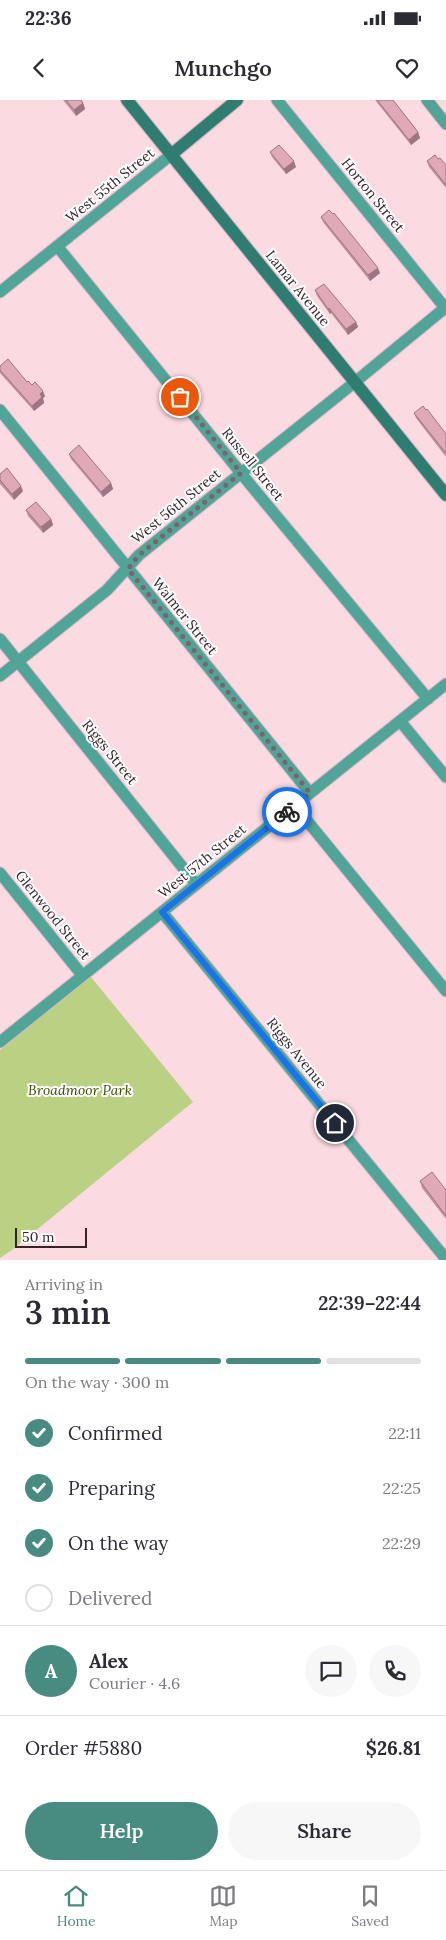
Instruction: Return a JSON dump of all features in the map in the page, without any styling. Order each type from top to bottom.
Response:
[{"type":"street","name":"Lamar Avenue","points":[[127,100],[446,495]]},
{"type":"street","name":"West 55th Street","points":[[0,292],[237,100]]},
{"type":"street","name":"Horton Street","points":[[276,100],[446,308]]},
{"type":"street","points":[[426,100],[446,124]]},
{"type":"street","name":"Russell Street","points":[[57,246],[428,699]]},
{"type":"street","name":"West 56th Street","points":[[0,676],[104,594],[139,555],[446,308]]},
{"type":"street","name":"Walmer Street","points":[[0,410],[310,793]]},
{"type":"street","name":"Riggs Street","points":[[0,639],[196,884]]},
{"type":"street","name":"West 57th Street","points":[[0,1042],[446,684]]},
{"type":"street","points":[[400,722],[446,777]]},
{"type":"street","points":[[295,806],[446,991]]},
{"type":"street","name":"Glenwood Street","points":[[0,873],[82,975]]},
{"type":"street","name":"Riggs Avenue","points":[[162,912],[446,1259]]},
{"type":"green space","name":"Broadmoor Park","points":[[91,977],[193,1102],[0,1258],[0,1050]]},
{"type":"building","points":[[66,100],[81,100],[83,103],[74,110]]},
{"type":"building","points":[[377,100],[393,100],[418,132],[409,140]]},
{"type":"building","points":[[279,145],[294,161],[284,169],[270,152]]},
{"type":"building","points":[[435,155],[446,165],[446,185],[427,161]]},
{"type":"building","points":[[329,210],[334,213],[378,268],[368,275],[321,217]]},
{"type":"building","points":[[324,284],[356,322],[346,329],[328,309],[315,290]]},
{"type":"building","points":[[8,359],[27,382],[32,385],[35,382],[43,391],[40,394],[42,397],[32,406],[0,370],[0,366]]},
{"type":"building","points":[[423,406],[446,434],[446,452],[414,413]]},
{"type":"building","points":[[79,445],[111,483],[101,492],[69,454]]},
{"type":"building","points":[[7,468],[21,486],[12,494],[0,480],[0,474]]},
{"type":"building","points":[[36,502],[51,519],[41,527],[26,510]]},
{"type":"building","points":[[432,1172],[446,1190],[446,1216],[420,1181]]},
{"type":"way so far","points":[[180,397],[241,473],[139,555],[128,569],[310,793],[287,812]]},
{"type":"route","points":[[287,812],[162,912],[335,1123]]}]
